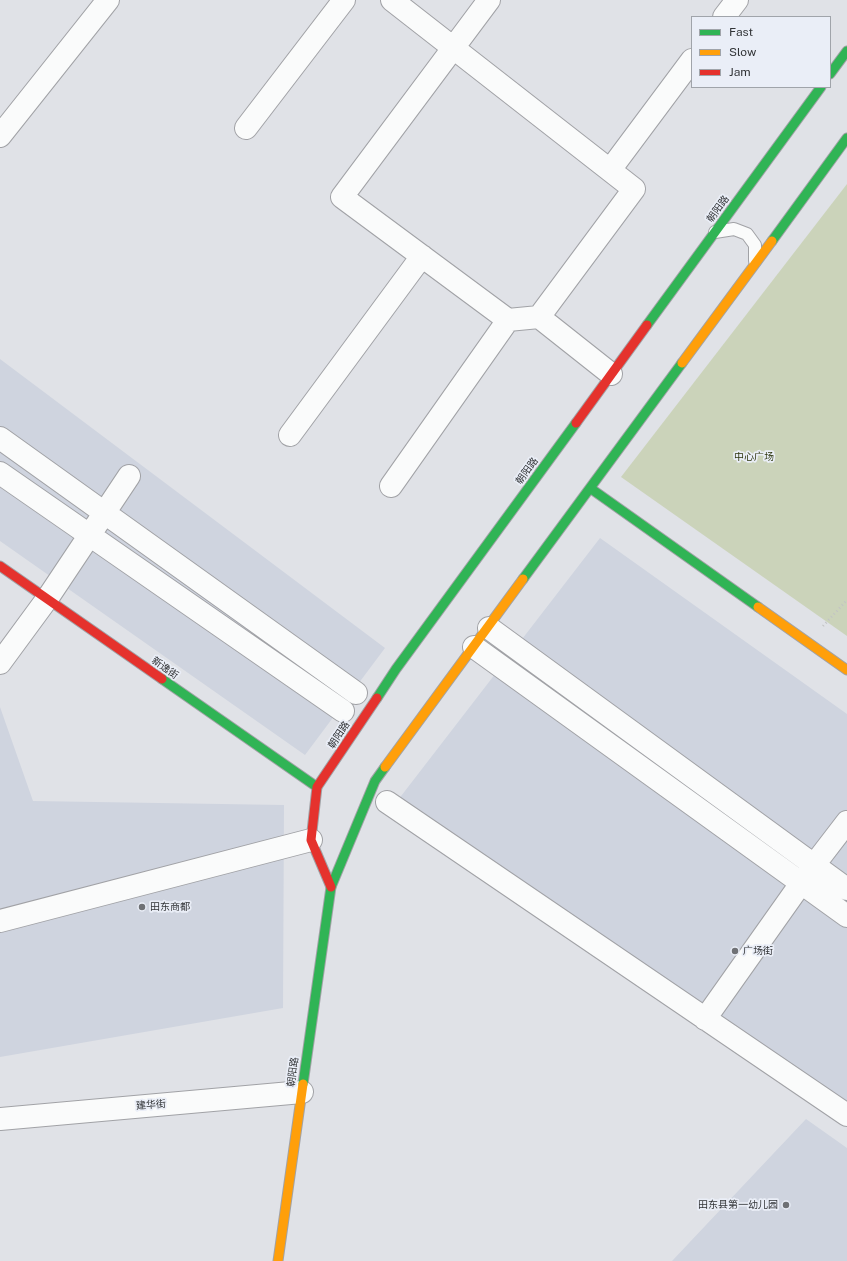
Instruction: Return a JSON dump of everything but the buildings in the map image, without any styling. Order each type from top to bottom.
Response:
[{"type":"main road","points":[[831,73],[847,51]]},
{"type":"main road","name":"朝阳路","points":[[331,887],[311,840],[317,787],[396,669],[820,88]]},
{"type":"main road","name":"朝阳路","points":[[278,1261],[331,887],[375,781],[847,138]]},
{"type":"main road","points":[[590,488],[847,670]]},
{"type":"main road","name":"新逸街","points":[[0,566],[317,787]]},
{"type":"street","points":[[0,136],[108,0]]},
{"type":"street","points":[[246,128],[344,0]]},
{"type":"street","points":[[392,0],[634,189],[539,317]]},
{"type":"street","points":[[489,0],[342,196],[508,320],[539,317],[611,374]]},
{"type":"street","points":[[725,16],[737,0]]},
{"type":"street","points":[[610,170],[691,61]]},
{"type":"street","points":[[290,435],[422,256]]},
{"type":"street","points":[[391,486],[508,320]]},
{"type":"street","points":[[0,438],[356,693]]},
{"type":"street","points":[[0,473],[343,711]]},
{"type":"street","points":[[0,663],[47,599],[130,476]]},
{"type":"street","points":[[488,628],[847,889]]},
{"type":"street","points":[[474,647],[847,916]]},
{"type":"street","points":[[387,802],[847,1115]]},
{"type":"street","points":[[705,1019],[814,865],[847,822]]},
{"type":"street","points":[[0,921],[311,840]]},
{"type":"street","name":"建华街","points":[[0,1119],[302,1092]]},
{"type":"lane","points":[[715,232],[734,229],[747,234],[756,245],[755,264]]},
{"type":"path","points":[[820,629],[847,600]]},
{"type":"shaded area","points":[[0,359],[385,648],[305,755],[0,541]]},
{"type":"shaded area","name":"广场街","points":[[600,538],[847,714],[847,1103],[398,800]]},
{"type":"shaded area","name":"田东商都","points":[[0,707],[33,801],[284,805],[283,1008],[0,1057]]},
{"type":"shaded area","name":"田东县第一幼儿园","points":[[806,1119],[847,1148],[847,1261],[672,1261]]},
{"type":"green space","name":"中心广场","points":[[847,184],[847,636],[621,477]]},
{"type":"traffic: fast","points":[[831,73],[847,51]]},
{"type":"traffic: fast","points":[[647,325],[820,88]]},
{"type":"traffic: fast","points":[[772,241],[847,138]]},
{"type":"traffic: fast","points":[[523,579],[682,363]]},
{"type":"traffic: fast","points":[[377,698],[396,669],[576,423]]},
{"type":"traffic: fast","points":[[590,488],[758,607]]},
{"type":"traffic: fast","points":[[162,679],[317,787]]},
{"type":"traffic: fast","points":[[303,1084],[331,887],[375,781],[385,767]]},
{"type":"traffic: slow","points":[[682,363],[772,241]]},
{"type":"traffic: slow","points":[[385,767],[523,579]]},
{"type":"traffic: slow","points":[[758,607],[847,670]]},
{"type":"traffic: slow","points":[[278,1261],[303,1084]]},
{"type":"traffic: jam","points":[[576,423],[647,325]]},
{"type":"traffic: jam","points":[[0,566],[162,679]]},
{"type":"traffic: jam","points":[[331,887],[311,840],[317,787],[377,698]]},
{"type":"place","name":"田东商都","points":[[142,907]]},
{"type":"place","name":"广场街","points":[[735,951]]},
{"type":"place","name":"田东县第一幼儿园","points":[[786,1205]]}]
